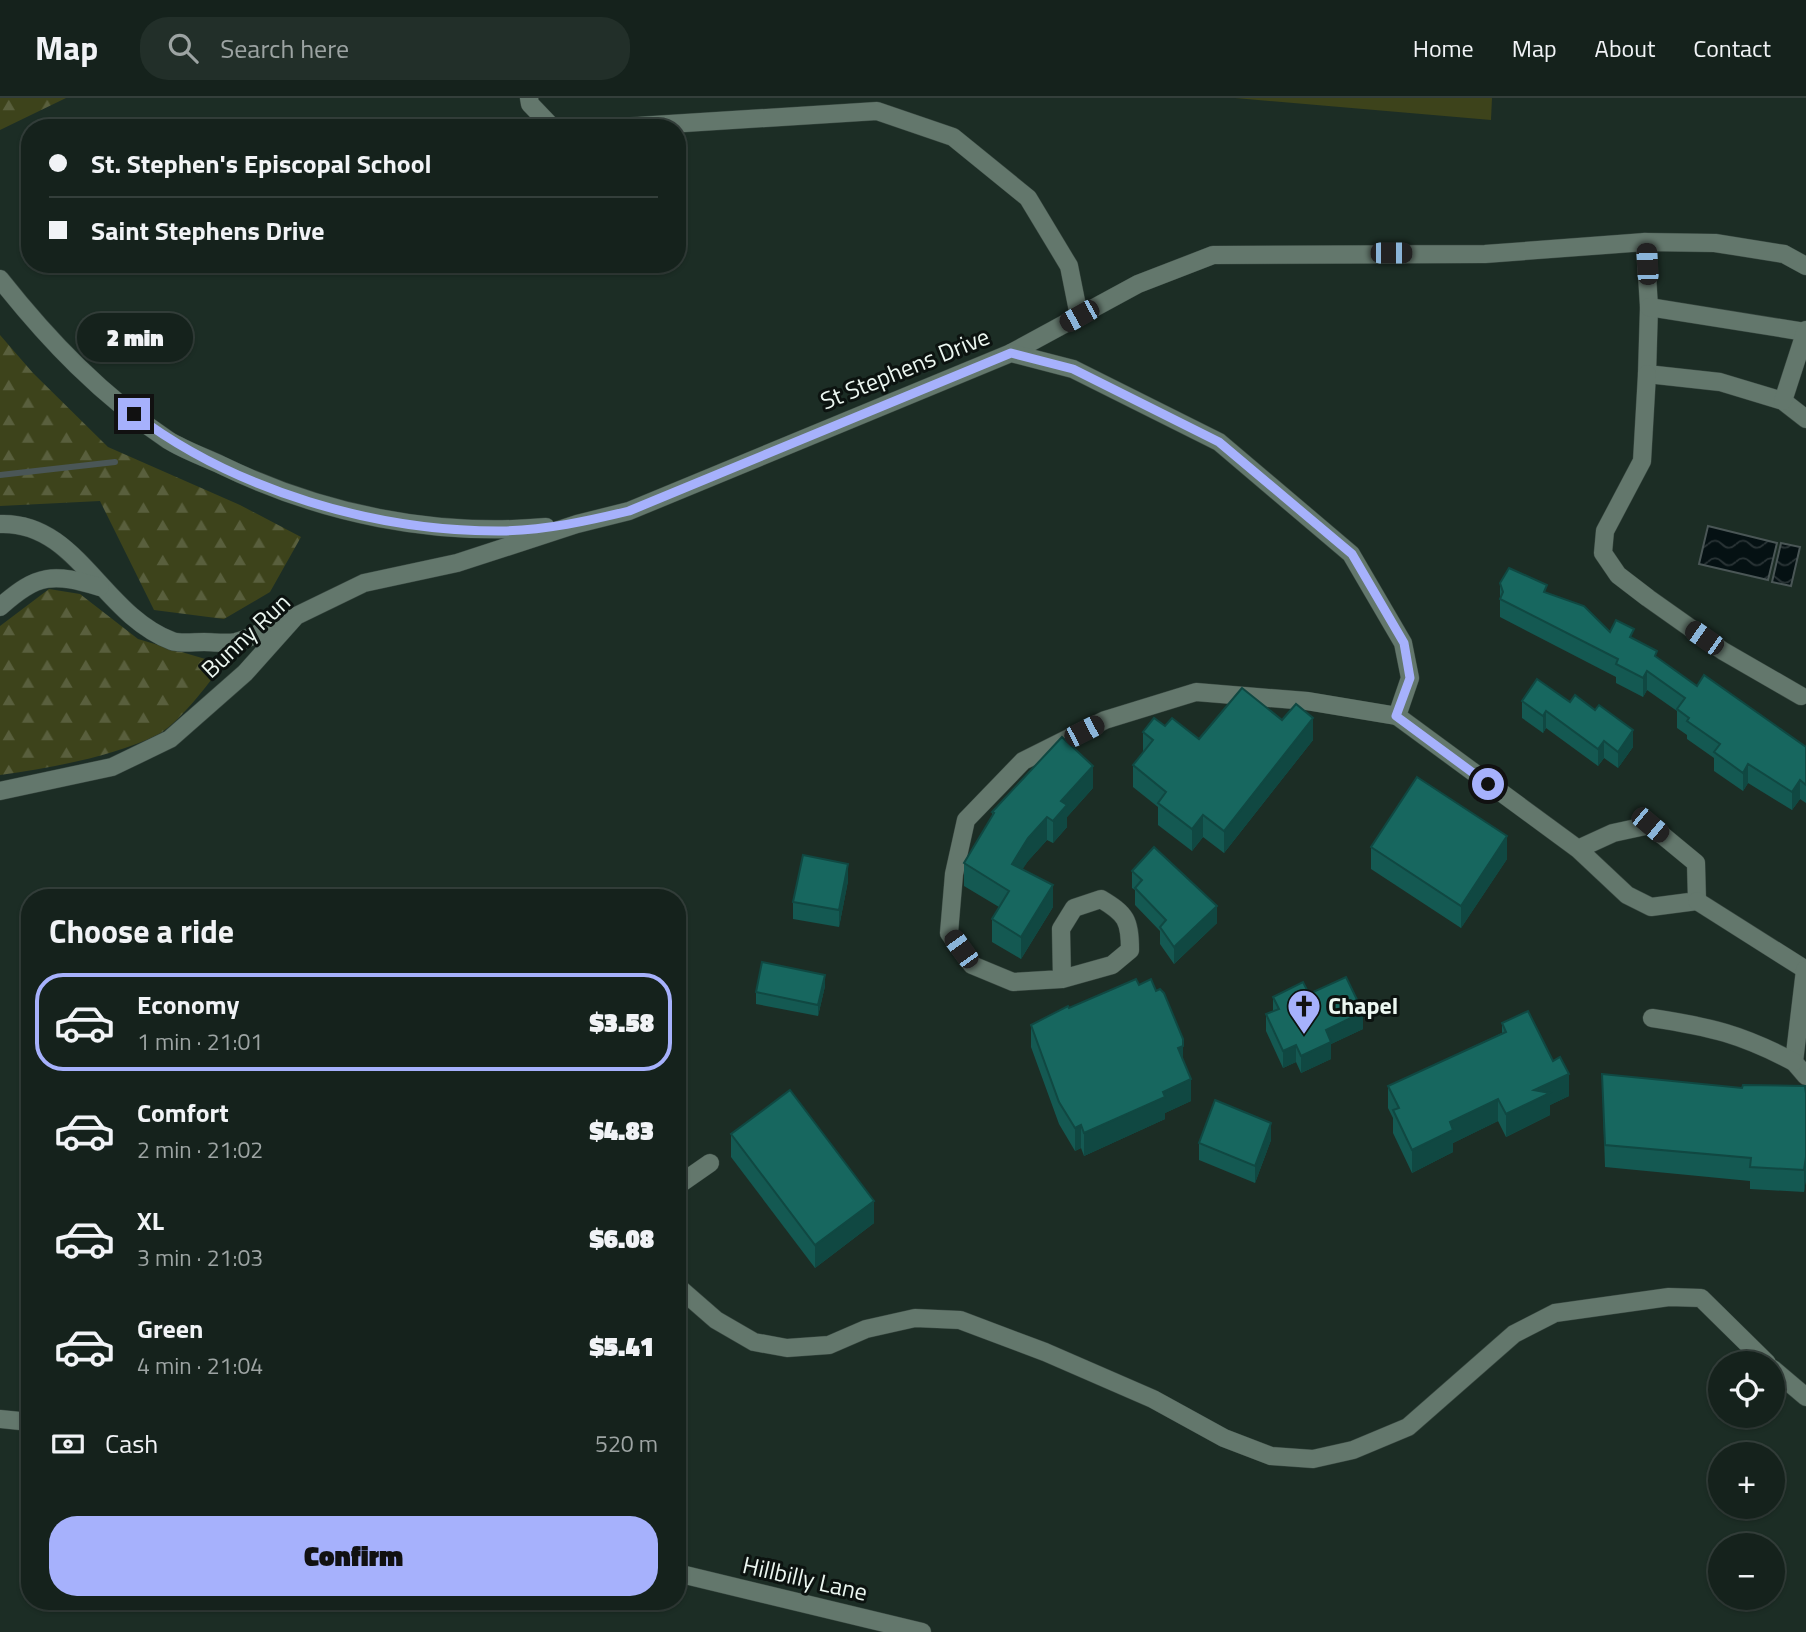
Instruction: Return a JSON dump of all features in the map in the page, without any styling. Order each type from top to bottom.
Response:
[{"type":"street","points":[[529,98],[530,104],[544,119]]},
{"type":"street","points":[[686,123],[877,111],[953,137],[1028,198],[1069,267],[1079,316]]},
{"type":"street","points":[[1646,242],[1649,307],[1642,461],[1605,531],[1603,553],[1618,575],[1648,598],[1723,651],[1801,696]]},
{"type":"street","points":[[1011,353],[1138,284],[1213,255],[1485,254],[1646,242],[1715,243],[1784,254],[1806,265]]},
{"type":"street","points":[[0,279],[41,331],[98,386],[170,441],[252,480],[356,515],[458,529],[505,531],[577,524]]},
{"type":"street","points":[[1649,307],[1805,331],[1783,401]]},
{"type":"street","name":"St Stephens Drive","points":[[577,524],[629,511],[1011,353],[1073,369],[1219,442],[1352,554],[1404,643],[1410,678],[1396,716]]},
{"type":"street","points":[[1647,374],[1720,382],[1783,401],[1806,419]]},
{"type":"street","points":[[0,524],[19,523],[48,534],[76,556],[100,587],[130,617],[173,642],[234,642],[296,616]]},
{"type":"street","name":"Bunny Run","points":[[0,792],[112,767],[170,739],[245,673],[296,616],[364,583],[457,563],[577,524]]},
{"type":"street","points":[[0,607],[16,592],[38,581],[63,576],[100,587]]},
{"type":"street","points":[[1062,979],[1061,929],[1074,908],[1101,899],[1122,912],[1130,929],[1130,950],[1112,965],[1062,979],[1013,982],[972,965],[949,933],[954,874],[966,820],[1023,761],[1105,720],[1196,692],[1307,701],[1396,716],[1578,849],[1627,895],[1651,907],[1697,901],[1806,970],[1800,1069],[1754,1041],[1720,1029],[1652,1018]]},
{"type":"street","points":[[1578,849],[1614,832],[1650,825],[1696,863],[1697,901]]},
{"type":"street","points":[[686,1180],[710,1163]]},
{"type":"street","points":[[686,1294],[716,1320],[754,1342],[787,1348],[829,1345],[866,1329],[915,1318],[960,1320],[1045,1352],[1153,1399],[1224,1438],[1271,1456],[1313,1459],[1353,1450],[1408,1427],[1514,1334],[1555,1312],[1670,1297],[1701,1298],[1755,1351]]},
{"type":"street","points":[[1785,1379],[1806,1397]]},
{"type":"street","points":[[0,1419],[21,1422]]},
{"type":"street","name":"Hillbilly Lane","points":[[686,1575],[922,1632]]},
{"type":"green space","points":[[0,98],[66,98],[21,119],[0,130]]},
{"type":"green space","points":[[1235,98],[1492,98],[1491,120]]},
{"type":"green space","points":[[0,335],[33,373],[108,447],[240,505],[301,537],[270,592],[224,619],[154,610],[100,501],[0,506]]},
{"type":"green space","points":[[49,589],[80,594],[138,639],[222,664],[183,713],[157,735],[121,750],[60,765],[0,775],[0,626]]},
{"type":"water","points":[[1708,526],[1777,543],[1768,580],[1699,564]]},
{"type":"water","points":[[1781,543],[1800,547],[1791,586],[1772,582]]},
{"type":"building","points":[[1509,568],[1547,585],[1544,592],[1584,606],[1610,632],[1616,620],[1634,629],[1630,637],[1657,651],[1655,656],[1697,686],[1704,675],[1806,747],[1806,785],[1800,780],[1792,792],[1748,764],[1743,773],[1714,752],[1720,744],[1687,721],[1689,718],[1677,709],[1685,698],[1647,671],[1643,678],[1616,664],[1618,659],[1500,599],[1503,592],[1500,583]]},
{"type":"building","points":[[1537,679],[1570,702],[1575,695],[1595,710],[1599,705],[1633,730],[1618,752],[1604,741],[1598,749],[1546,711],[1543,716],[1522,701]]},
{"type":"building","points":[[1242,688],[1282,720],[1296,704],[1313,718],[1224,831],[1203,815],[1192,829],[1158,803],[1166,792],[1133,765],[1153,740],[1143,732],[1154,718],[1165,726],[1172,718],[1199,739]]},
{"type":"building","points":[[1062,737],[1093,766],[1061,801],[1067,805],[1053,821],[1047,817],[1028,838],[1012,864],[1053,885],[1021,937],[992,919],[1009,891],[964,863],[994,813],[992,812]]},
{"type":"building","points":[[1417,777],[1507,836],[1461,906],[1371,847]]},
{"type":"building","points":[[1154,847],[1217,906],[1174,947],[1160,927],[1166,920],[1135,888],[1142,880],[1132,871]]},
{"type":"building","points":[[803,855],[848,864],[839,910],[793,902]]},
{"type":"building","points":[[762,962],[825,975],[818,1005],[756,992]]},
{"type":"building","points":[[1346,977],[1363,1012],[1326,1030],[1331,1042],[1301,1056],[1296,1045],[1283,1051],[1266,1014],[1279,1009],[1273,997],[1303,982],[1309,994]]},
{"type":"building","points":[[1136,979],[1139,985],[1151,979],[1156,991],[1160,989],[1164,993],[1183,1039],[1183,1046],[1178,1048],[1191,1079],[1163,1092],[1165,1097],[1084,1133],[1081,1125],[1075,1128],[1059,1102],[1031,1025],[1068,1006],[1069,1008]]},
{"type":"building","points":[[1528,1011],[1553,1061],[1560,1057],[1569,1074],[1534,1090],[1550,1093],[1506,1114],[1498,1099],[1450,1122],[1453,1130],[1412,1150],[1393,1110],[1399,1108],[1388,1086],[1506,1032],[1502,1023]]},
{"type":"building","points":[[1602,1074],[1742,1088],[1743,1085],[1805,1086],[1804,1170],[1750,1167],[1751,1158],[1605,1145]]},
{"type":"building","points":[[790,1090],[874,1201],[815,1245],[731,1134]]},
{"type":"building","points":[[1215,1100],[1271,1123],[1255,1166],[1199,1143]]},
{"type":"waterway","points":[[0,475],[115,462]]},
{"type":"place","name":"Chapel","points":[[1304,1036]]},
{"type":"route","points":[[134,414],[170,441],[252,480],[356,515],[458,529],[505,531],[577,524],[629,511],[1011,353],[1073,369],[1219,442],[1352,554],[1404,643],[1410,678],[1396,716],[1488,784]]}]
